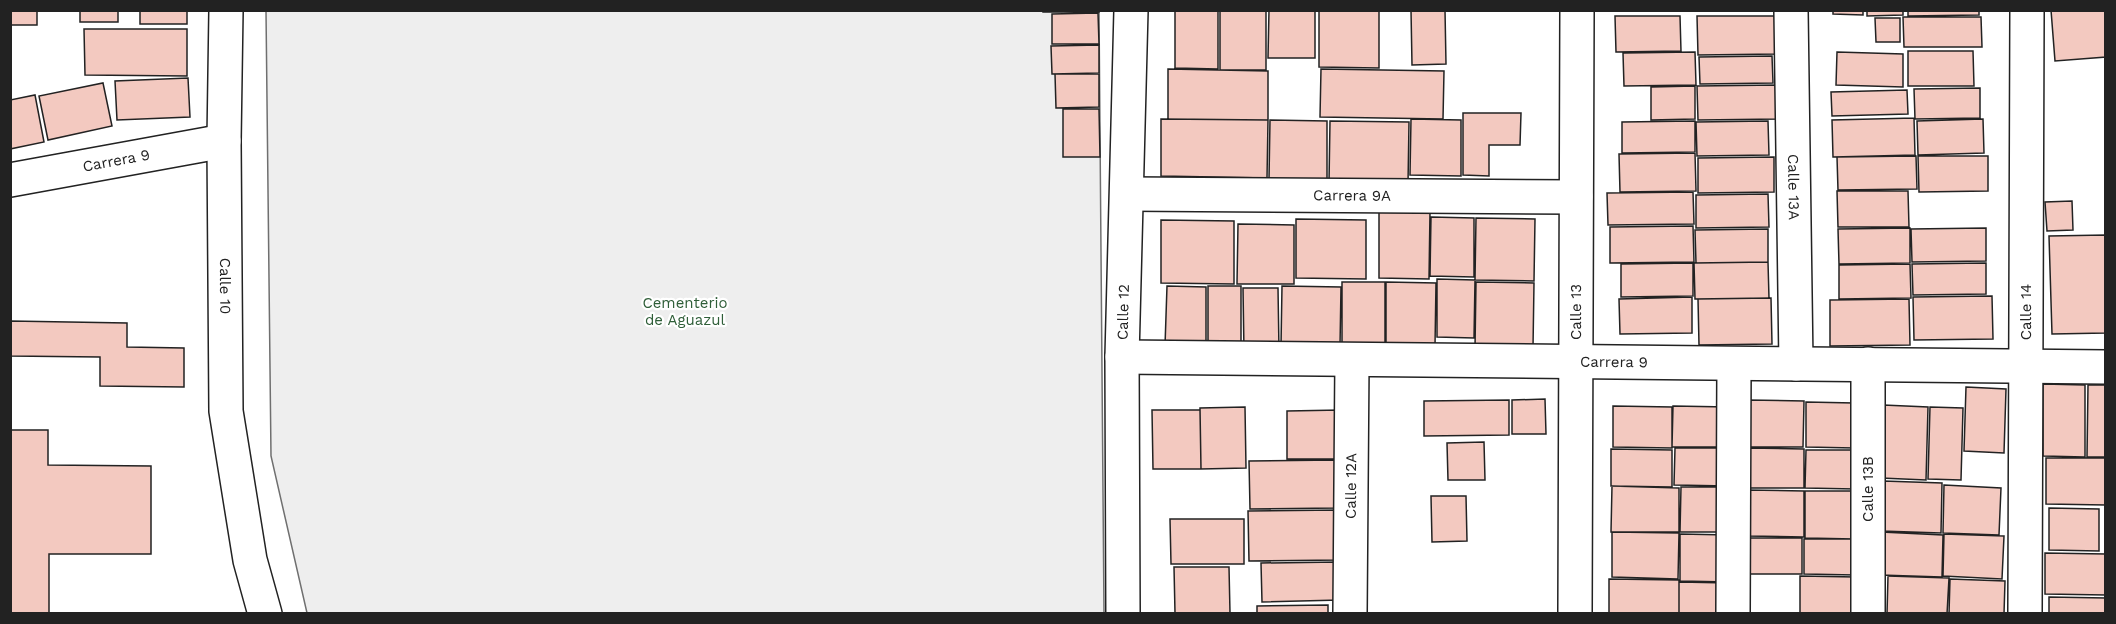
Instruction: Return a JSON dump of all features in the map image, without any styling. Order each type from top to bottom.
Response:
[{"type":"street","name":"Calle 10","points":[[226,10],[224,141],[226,411],[250,560],[265,614]]},
{"type":"street","name":"Calle 12","points":[[1123,614],[1122,357],[1131,10]]},
{"type":"street","name":"Calle 13","points":[[1575,614],[1577,10]]},
{"type":"street","name":"Calle 13A","points":[[1791,10],[1796,364]]},
{"type":"street","name":"Calle 14","points":[[2025,614],[2027,10]]},
{"type":"street","name":"Carrera 9","points":[[10,180],[224,141]]},
{"type":"street","name":"Carrera 9A","points":[[1127,194],[1576,197]]},
{"type":"street","name":"Carrera 9","points":[[1122,357],[2106,367]]},
{"type":"street","name":"Calle 12A","points":[[1350,614],[1352,360]]},
{"type":"street","points":[[1733,614],[1734,364]]},
{"type":"street","name":"Calle 13B","points":[[1868,364],[1868,614]]},
{"type":"street","name":"Calle 10","points":[[244,614],[250,560]]},
{"type":"green space","name":"Cementerio de Aguazul","points":[[266,11],[1099,11],[1104,613],[307,613],[271,456]]},
{"type":"building","points":[[10,10],[37,10],[37,25],[10,25]]},
{"type":"building","points":[[80,10],[118,10],[118,22],[80,22]]},
{"type":"building","points":[[140,10],[187,10],[187,24],[140,24]]},
{"type":"building","points":[[1043,10],[1099,10],[1099,12],[1043,12]]},
{"type":"building","points":[[1175,10],[1218,10],[1218,69],[1175,68]]},
{"type":"building","points":[[1220,10],[1266,10],[1266,70],[1220,70]]},
{"type":"building","points":[[1269,10],[1315,10],[1315,58],[1268,58]]},
{"type":"building","points":[[1319,10],[1379,10],[1379,68],[1319,67]]},
{"type":"building","points":[[1411,10],[1445,10],[1446,64],[1412,65]]},
{"type":"building","points":[[1833,10],[1863,10],[1863,15],[1833,14]]},
{"type":"building","points":[[1867,10],[1903,10],[1903,15],[1867,16]]},
{"type":"building","points":[[1908,10],[1979,10],[1979,15],[1908,16]]},
{"type":"building","points":[[2051,10],[2106,10],[2106,57],[2055,61]]},
{"type":"building","points":[[1098,13],[1099,44],[1052,44],[1052,14]]},
{"type":"building","points":[[1615,16],[1680,16],[1681,51],[1616,52]]},
{"type":"building","points":[[1697,16],[1777,16],[1778,54],[1698,55]]},
{"type":"building","points":[[1903,17],[1981,17],[1982,47],[1904,47]]},
{"type":"building","points":[[1875,18],[1900,18],[1900,42],[1876,42]]},
{"type":"building","points":[[84,29],[187,29],[187,76],[85,75]]},
{"type":"building","points":[[1099,45],[1099,73],[1052,74],[1051,46]]},
{"type":"building","points":[[1908,51],[1973,51],[1974,86],[1908,86]]},
{"type":"building","points":[[1695,52],[1696,85],[1624,86],[1623,53]]},
{"type":"building","points":[[1837,52],[1903,54],[1903,87],[1836,85]]},
{"type":"building","points":[[1772,56],[1773,83],[1700,84],[1699,57]]},
{"type":"building","points":[[1168,69],[1268,71],[1268,120],[1168,119]]},
{"type":"building","points":[[1321,69],[1444,71],[1443,119],[1320,117]]},
{"type":"building","points":[[1055,74],[1099,74],[1099,107],[1056,108]]},
{"type":"building","points":[[188,78],[190,117],[117,120],[115,81]]},
{"type":"building","points":[[103,83],[112,126],[48,140],[39,96]]},
{"type":"building","points":[[1779,85],[1780,119],[1698,120],[1697,86]]},
{"type":"building","points":[[1695,86],[1695,119],[1651,120],[1651,87]]},
{"type":"building","points":[[1980,88],[1980,118],[1915,119],[1914,89]]},
{"type":"building","points":[[1907,90],[1908,114],[1832,116],[1831,92]]},
{"type":"building","points":[[35,95],[44,142],[10,149],[10,100]]},
{"type":"building","points":[[1063,109],[1099,109],[1100,157],[1063,157]]},
{"type":"building","points":[[1463,113],[1521,113],[1520,145],[1489,145],[1489,176],[1463,175]]},
{"type":"building","points":[[1914,118],[1915,155],[1833,157],[1832,120]]},
{"type":"building","points":[[1161,119],[1268,120],[1267,178],[1161,176]]},
{"type":"building","points":[[1411,119],[1461,120],[1461,176],[1410,175]]},
{"type":"building","points":[[1983,119],[1984,153],[1918,155],[1917,121]]},
{"type":"building","points":[[1270,120],[1327,121],[1327,180],[1269,179]]},
{"type":"building","points":[[1330,121],[1409,122],[1408,184],[1329,183]]},
{"type":"building","points":[[1695,121],[1695,152],[1622,153],[1622,122]]},
{"type":"building","points":[[1768,121],[1769,155],[1697,156],[1696,122]]},
{"type":"building","points":[[1695,153],[1696,191],[1620,192],[1619,154]]},
{"type":"building","points":[[1916,156],[1917,189],[1838,190],[1837,157]]},
{"type":"building","points":[[1918,156],[1988,156],[1988,191],[1919,192]]},
{"type":"building","points":[[1774,157],[1774,192],[1698,193],[1698,158]]},
{"type":"building","points":[[1837,191],[1908,191],[1909,227],[1838,227]]},
{"type":"building","points":[[1693,192],[1694,224],[1608,225],[1607,193]]},
{"type":"building","points":[[1768,194],[1769,227],[1696,228],[1696,195]]},
{"type":"building","points":[[2072,201],[2073,230],[2047,231],[2045,202]]},
{"type":"building","points":[[1379,212],[1430,212],[1429,279],[1379,278]]},
{"type":"building","points":[[1431,217],[1474,218],[1474,277],[1430,276]]},
{"type":"building","points":[[1476,218],[1535,219],[1534,281],[1475,280]]},
{"type":"building","points":[[1296,219],[1366,220],[1366,279],[1296,278]]},
{"type":"building","points":[[1161,220],[1234,221],[1234,284],[1161,283]]},
{"type":"building","points":[[1238,224],[1294,225],[1294,284],[1237,284]]},
{"type":"building","points":[[1693,226],[1694,262],[1610,263],[1610,227]]},
{"type":"building","points":[[1910,228],[1910,263],[1839,264],[1838,229]]},
{"type":"building","points":[[1986,228],[1986,261],[1912,262],[1911,229]]},
{"type":"building","points":[[1768,229],[1768,262],[1696,263],[1695,230]]},
{"type":"building","points":[[2106,235],[2106,333],[2052,334],[2049,236]]},
{"type":"building","points":[[1768,262],[1769,298],[1695,299],[1694,263]]},
{"type":"building","points":[[1693,263],[1693,296],[1621,297],[1621,264]]},
{"type":"building","points":[[1986,263],[1986,294],[1913,295],[1912,264]]},
{"type":"building","points":[[1910,264],[1911,298],[1839,299],[1839,265]]},
{"type":"building","points":[[1437,279],[1475,280],[1474,338],[1437,337]]},
{"type":"building","points":[[1342,282],[1385,282],[1385,347],[1342,346]]},
{"type":"building","points":[[1386,282],[1436,283],[1435,346],[1386,346]]},
{"type":"building","points":[[1476,282],[1534,283],[1533,348],[1475,348]]},
{"type":"building","points":[[1167,286],[1206,287],[1206,347],[1165,346]]},
{"type":"building","points":[[1208,286],[1241,286],[1241,349],[1208,348]]},
{"type":"building","points":[[1282,286],[1341,287],[1340,346],[1281,346]]},
{"type":"building","points":[[1243,288],[1278,288],[1279,351],[1244,352]]},
{"type":"building","points":[[1992,296],[1993,339],[1914,340],[1913,297]]},
{"type":"building","points":[[1692,297],[1692,333],[1620,334],[1619,299]]},
{"type":"building","points":[[1771,298],[1772,344],[1699,345],[1698,299]]},
{"type":"building","points":[[1909,299],[1910,345],[1830,346],[1830,300]]},
{"type":"building","points":[[10,321],[127,323],[127,347],[184,348],[184,387],[100,386],[100,357],[10,356]]},
{"type":"building","points":[[2043,384],[2085,385],[2085,457],[2043,456]]},
{"type":"building","points":[[2088,385],[2106,385],[2106,457],[2087,457]]},
{"type":"building","points":[[1966,387],[2006,389],[2004,453],[1964,451]]},
{"type":"building","points":[[1545,399],[1546,434],[1512,434],[1512,400]]},
{"type":"building","points":[[1509,400],[1509,435],[1424,436],[1424,401]]},
{"type":"building","points":[[1747,400],[1804,401],[1803,447],[1747,447]]},
{"type":"building","points":[[1806,402],[1854,403],[1854,448],[1806,447]]},
{"type":"building","points":[[1883,405],[1928,407],[1926,480],[1881,478]]},
{"type":"building","points":[[1613,406],[1672,407],[1672,448],[1613,447]]},
{"type":"building","points":[[1673,406],[1728,407],[1727,447],[1672,447]]},
{"type":"building","points":[[1245,407],[1246,468],[1201,469],[1200,408]]},
{"type":"building","points":[[1930,407],[1963,408],[1961,480],[1928,479]]},
{"type":"building","points":[[1152,410],[1200,410],[1201,469],[1153,469]]},
{"type":"building","points":[[1341,410],[1342,459],[1287,459],[1287,411]]},
{"type":"building","points":[[10,430],[48,430],[48,465],[151,466],[151,554],[49,554],[49,614],[10,614]]},
{"type":"building","points":[[1484,442],[1485,480],[1448,480],[1447,443]]},
{"type":"building","points":[[1675,448],[1728,448],[1728,486],[1674,485]]},
{"type":"building","points":[[1747,448],[1804,449],[1804,488],[1747,488]]},
{"type":"building","points":[[1611,449],[1672,450],[1672,487],[1611,486]]},
{"type":"building","points":[[1806,450],[1855,450],[1855,489],[1805,488]]},
{"type":"building","points":[[2046,458],[2106,458],[2106,505],[2046,504]]},
{"type":"building","points":[[1338,460],[1338,508],[1250,509],[1249,461]]},
{"type":"building","points":[[1883,481],[1942,483],[1941,533],[1881,531]]},
{"type":"building","points":[[1944,485],[2001,488],[1999,535],[1943,533]]},
{"type":"building","points":[[1612,486],[1679,488],[1679,532],[1611,532]]},
{"type":"building","points":[[1681,487],[1730,487],[1730,532],[1680,532]]},
{"type":"building","points":[[1746,490],[1804,491],[1804,537],[1746,536]]},
{"type":"building","points":[[1805,491],[1855,491],[1855,539],[1805,538]]},
{"type":"building","points":[[1431,496],[1466,496],[1467,541],[1432,542]]},
{"type":"building","points":[[2049,508],[2099,509],[2099,551],[2049,550]]},
{"type":"building","points":[[1340,510],[1341,560],[1249,561],[1248,511]]},
{"type":"building","points":[[1170,519],[1244,519],[1244,564],[1171,564]]},
{"type":"building","points":[[1612,532],[1679,533],[1678,579],[1612,577]]},
{"type":"building","points":[[1881,532],[1943,535],[1942,577],[1880,575]]},
{"type":"building","points":[[1680,534],[1729,535],[1729,582],[1680,581]]},
{"type":"building","points":[[1944,534],[2004,536],[2002,579],[1943,576]]},
{"type":"building","points":[[1746,538],[1802,538],[1802,574],[1745,574]]},
{"type":"building","points":[[1804,539],[1855,539],[1855,575],[1804,574]]},
{"type":"building","points":[[2045,553],[2106,554],[2106,595],[2045,594]]},
{"type":"building","points":[[1339,562],[1340,600],[1262,602],[1261,563]]},
{"type":"building","points":[[1174,567],[1229,567],[1230,613],[1175,613]]},
{"type":"building","points":[[1800,576],[1856,577],[1856,614],[1800,614]]},
{"type":"building","points":[[1888,576],[1949,578],[1947,614],[1887,614]]},
{"type":"building","points":[[1609,579],[1679,580],[1679,614],[1609,614]]},
{"type":"building","points":[[1950,579],[2005,581],[2004,614],[1949,614]]},
{"type":"building","points":[[1679,582],[1729,583],[1728,614],[1679,614]]},
{"type":"building","points":[[2049,597],[2106,598],[2106,614],[2049,614]]},
{"type":"building","points":[[1328,605],[1328,614],[1257,614],[1257,606]]}]
